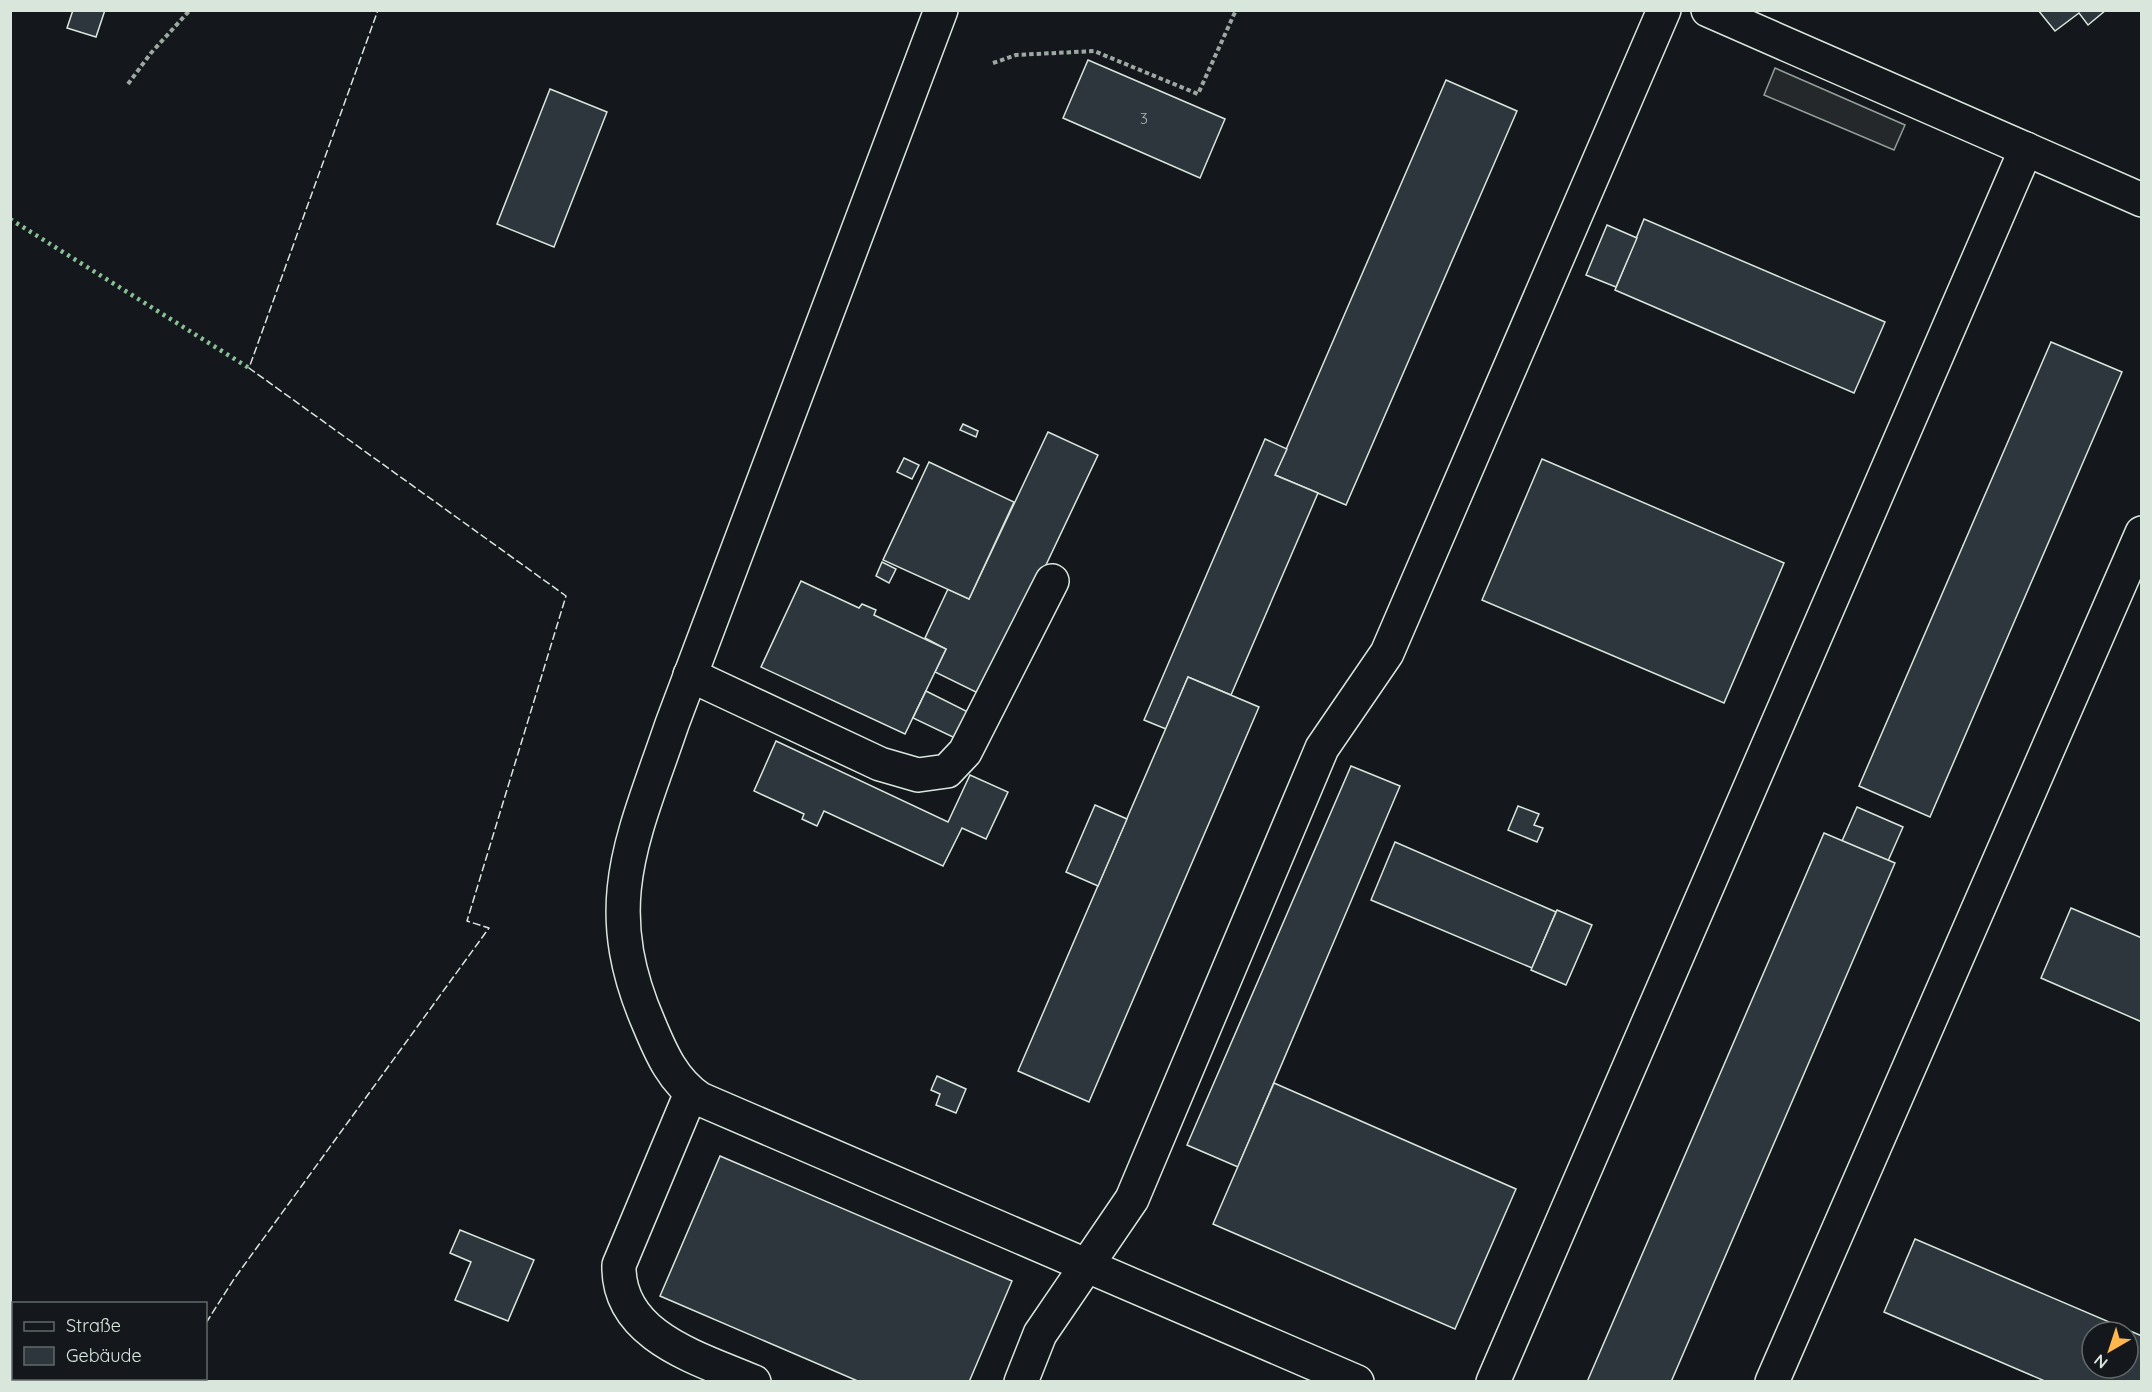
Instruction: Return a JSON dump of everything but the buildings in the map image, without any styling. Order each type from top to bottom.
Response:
[{"type":"street","points":[[941,10],[690,675],[632,842],[623,881],[621,921],[627,963],[637,997],[671,1069],[691,1093],[727,1112],[1357,1382]]},
{"type":"street","points":[[1021,1382],[1040,1334],[1132,1199],[1322,748],[1387,653],[1664,10]]},
{"type":"street","points":[[1708,10],[2142,200]]},
{"type":"street","points":[[1493,1382],[2026,149]]},
{"type":"street","points":[[1772,1382],[2142,532]]},
{"type":"street","points":[[690,675],[880,764],[918,775],[946,771],[965,752],[1052,581]]},
{"type":"street","points":[[691,1093],[619,1265],[619,1279],[630,1309],[658,1338],[754,1382]]},
{"type":"path","points":[[128,84],[151,53],[190,10]]},
{"type":"path","points":[[993,63],[1016,55],[1094,51],[1198,94],[1236,10]]},
{"type":"shaded area","points":[[1775,68],[1905,125],[1894,150],[1764,95]]},
{"type":"hedge","points":[[10,219],[249,368]]},
{"type":"fence","points":[[207,1321],[234,1279],[489,928],[467,921],[566,596],[249,368],[378,10]]}]
